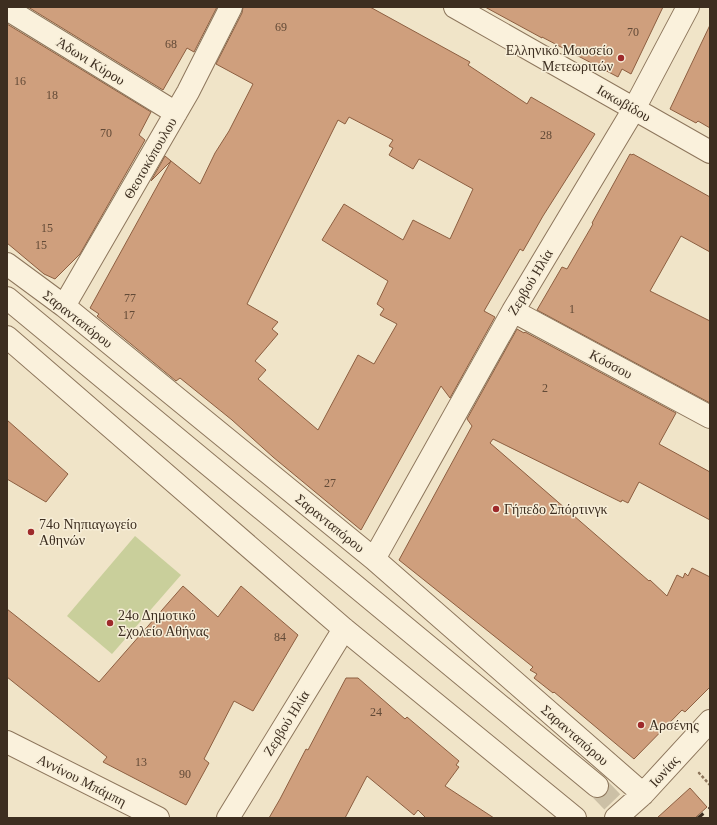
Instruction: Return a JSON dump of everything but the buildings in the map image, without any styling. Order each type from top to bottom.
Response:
[{"type":"street","name":"Θεοτοκόπουλου","points":[[64,306],[176,113],[231,7]]},
{"type":"street","name":"Ιακωβίδου","points":[[455,7],[710,152]]},
{"type":"street","name":"Ζερβού Ηλία","points":[[374,559],[513,311],[634,109],[688,7]]},
{"type":"street","name":"Άδωνι Κύρου","points":[[7,9],[176,113]]},
{"type":"street","name":"Σαρανταπόρου","points":[[7,264],[64,306],[374,559],[643,794]]},
{"type":"street","name":"Σαρανταπόρου","points":[[7,298],[597,786]]},
{"type":"street","name":"Κόσσου","points":[[513,311],[710,417]]},
{"type":"street","points":[[7,337],[344,628],[575,818]]},
{"type":"street","name":"Ζερβού Ηλία","points":[[228,818],[344,628]]},
{"type":"street","name":"Ιωνίας","points":[[616,818],[643,794],[710,721]]},
{"type":"street","name":"Αννίνου Μπάμπη","points":[[7,742],[158,818]]},
{"type":"path","points":[[699,773],[710,785]]},
{"type":"green space","points":[[135,536],[181,575],[112,654],[67,616]]},
{"type":"tunnel","points":[[597,786],[628,818]]},
{"type":"railway","points":[[698,818],[710,808]]},
{"type":"place","name":"Ελληνικό Μουσείο Μετεωριτών","points":[[621,58]]},
{"type":"place","name":"Γήπεδο Σπόρτινγκ","points":[[496,509]]},
{"type":"place","name":"74ο Νηπιαγωγείο Αθηνών","points":[[31,532]]},
{"type":"place","name":"24ο Δημοτικό Σχολείο Αθήνας","points":[[110,623]]},
{"type":"place","name":"Αρσένης","points":[[641,725]]}]
